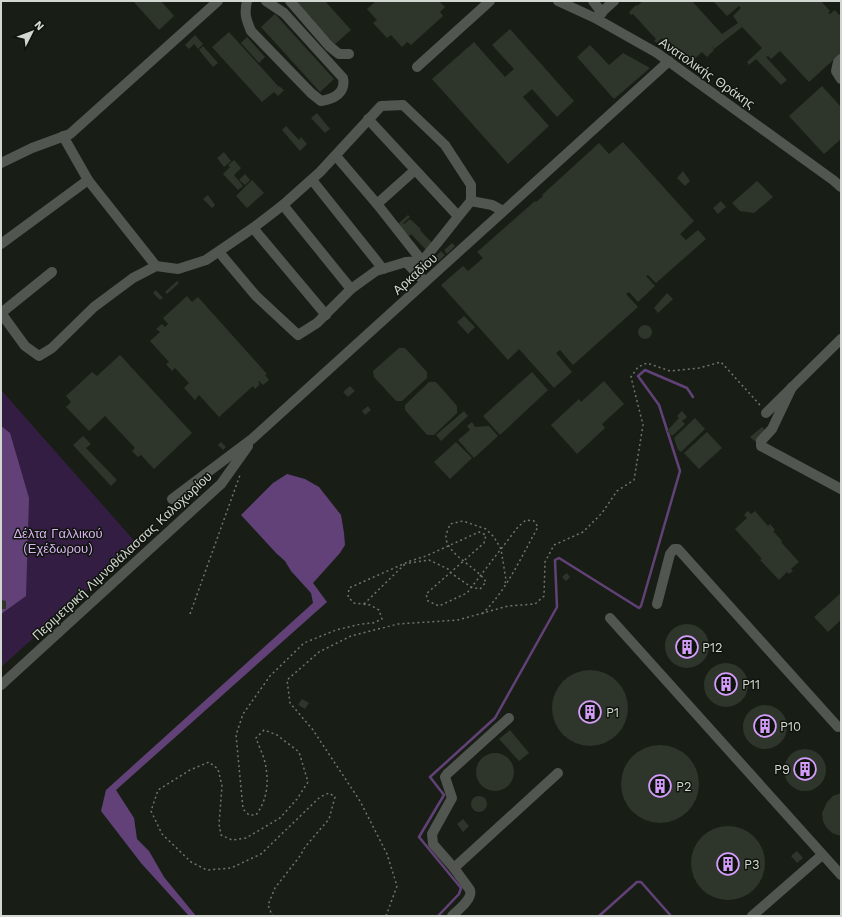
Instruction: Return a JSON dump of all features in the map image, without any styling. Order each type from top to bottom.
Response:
[{"type":"street","points":[[1,162],[66,135],[218,1]]},
{"type":"street","points":[[247,1],[245,12],[247,23],[252,31],[311,93],[321,101],[332,99],[340,93],[344,84],[343,78],[284,13],[266,1]]},
{"type":"street","points":[[290,1],[329,46],[338,54],[349,54]]},
{"type":"street","points":[[417,67],[490,1]]},
{"type":"street","name":"Ανατολικής Θράκης","points":[[558,1],[598,16],[669,61],[837,182],[841,187]]},
{"type":"street","points":[[593,1],[598,16],[614,1]]},
{"type":"street","points":[[841,59],[838,62],[836,71],[841,79]]},
{"type":"street","name":"Αρκαδίου","points":[[172,499],[252,439],[669,61]]},
{"type":"street","points":[[52,272],[1,313],[25,346],[39,356],[52,348],[94,307],[133,278],[156,266],[178,269],[206,260],[253,228],[312,180],[381,106],[403,105],[445,145],[471,185],[471,201],[458,216],[442,239],[422,261],[406,262],[376,271],[351,289],[317,323],[298,336],[256,296],[219,252]]},
{"type":"street","points":[[368,120],[458,216]]},
{"type":"street","points":[[66,135],[88,180],[156,266]]},
{"type":"street","points":[[336,156],[377,204],[422,261]]},
{"type":"street","points":[[377,204],[414,170]]},
{"type":"street","points":[[1,244],[88,180]]},
{"type":"street","points":[[312,180],[383,269]]},
{"type":"street","points":[[471,201],[492,205],[503,211]]},
{"type":"street","points":[[283,205],[351,289]]},
{"type":"street","points":[[253,228],[326,315]]},
{"type":"street","points":[[406,262],[425,282]]},
{"type":"street","points":[[766,413],[841,339]]},
{"type":"street","points":[[792,388],[772,428],[761,441],[761,446],[841,489]]},
{"type":"street","name":"Περιμετρική Λιμνοθάλασσας Καλοχωρίου","points":[[1,685],[221,484],[252,439]]},
{"type":"street","points":[[657,604],[670,554],[674,549],[678,549],[838,727]]},
{"type":"street","points":[[610,618],[841,875]]},
{"type":"street","points":[[452,916],[471,894],[470,890],[454,868],[434,846],[432,835],[452,798],[445,778],[447,774],[509,718]]},
{"type":"street","points":[[454,868],[558,772]]},
{"type":"street","points":[[752,916],[822,855]]},
{"type":"path","points":[[386,916],[397,886],[387,854],[360,801],[313,730],[290,703],[286,680],[319,652],[351,636],[398,624],[458,620],[508,606],[535,604],[544,596],[545,562],[554,546],[584,532],[602,513],[618,491],[634,480],[643,426],[631,377],[638,367],[647,363],[670,371],[699,368],[721,362],[766,413]]},
{"type":"path","points":[[190,614],[239,476]]},
{"type":"path","points":[[274,916],[272,915],[268,905],[275,888],[300,856],[305,847],[329,819],[335,798],[329,792],[320,797],[261,854],[231,868],[207,870],[190,862],[162,834],[151,811],[158,790],[190,770],[209,762],[218,769],[222,786],[219,824],[222,835],[232,840],[246,838],[280,818],[308,782],[299,752],[277,735],[264,730],[256,738],[266,767],[266,794],[262,807],[256,815],[249,815],[243,810],[236,735],[243,714],[270,676],[304,643],[336,630],[361,624],[373,623],[382,619],[380,610],[370,605],[354,603],[348,597],[348,588],[479,532],[486,535],[484,543],[426,594],[428,601],[439,606],[467,593],[518,527],[526,520],[534,521],[538,527],[504,587],[493,603],[482,614]]},
{"type":"path","points":[[364,604],[406,563],[429,560],[448,569],[451,573],[472,587],[480,590],[486,582],[481,575],[448,546],[446,536],[450,524],[463,521],[486,529],[494,537],[502,549],[506,580],[504,587]]},
{"type":"green space","name":"Δέλτα Γαλλικού (Εχέδωρου)","points":[[1,390],[138,545],[1,667]]},
{"type":"shaded area","points":[[1,426],[10,433],[29,498],[26,596],[1,614]]},
{"type":"shaded area","points":[[287,474],[305,479],[319,487],[341,515],[345,545],[340,553],[313,583],[327,602],[116,790],[134,818],[137,839],[149,851],[164,877],[196,916],[189,916],[141,863],[101,811],[106,790],[313,603],[311,593],[291,571],[285,561],[241,515],[273,483]]},
{"type":"building","points":[[133,1],[161,1],[174,16],[159,30]]},
{"type":"building","points":[[295,1],[325,1],[351,30],[334,45]]},
{"type":"building","points":[[376,1],[439,1],[445,7],[440,12],[443,16],[411,45],[407,42],[402,47],[391,35],[387,38],[373,23],[377,20],[367,9]]},
{"type":"building","points":[[643,1],[692,1],[722,34],[738,23],[733,16],[741,8],[739,6],[727,16],[713,1],[821,1],[830,11],[828,13],[830,14],[835,10],[839,15],[841,13],[841,53],[809,82],[780,51],[771,59],[768,56],[766,57],[787,80],[781,85],[756,59],[749,65],[747,62],[762,48],[742,27],[714,49],[711,44],[714,50],[707,57],[702,52],[689,64],[679,52],[677,54],[662,38],[657,43],[654,41],[656,39],[633,14],[631,15],[629,12]]},
{"type":"building","points":[[275,14],[334,79],[320,92],[261,27]]},
{"type":"building","points":[[510,29],[574,101],[557,117],[532,89],[523,97],[549,126],[508,164],[432,79],[474,42],[505,77],[514,69],[492,45]]},
{"type":"building","points":[[229,32],[279,87],[284,90],[278,96],[274,92],[262,102],[212,47]]},
{"type":"building","points":[[195,35],[203,44],[198,49],[194,44],[189,49],[185,45]]},
{"type":"building","points":[[247,37],[265,57],[259,63],[241,43]]},
{"type":"building","points":[[590,45],[609,65],[623,53],[650,68],[614,99],[577,57]]},
{"type":"building","points":[[203,46],[218,63],[213,67],[199,50]]},
{"type":"building","points":[[822,86],[841,107],[841,139],[824,154],[789,116]]},
{"type":"building","points":[[317,113],[330,129],[325,133],[311,118]]},
{"type":"building","points":[[286,126],[299,140],[301,137],[307,144],[300,151],[282,130]]},
{"type":"building","points":[[623,142],[694,221],[680,234],[686,240],[698,230],[706,239],[656,283],[648,275],[646,276],[655,286],[638,302],[629,292],[626,294],[638,307],[573,365],[560,350],[556,353],[572,372],[554,388],[519,349],[508,360],[441,285],[463,266],[468,271],[483,258],[477,252],[535,201],[536,202],[543,196],[542,195],[599,143],[609,154]]},
{"type":"building","points":[[224,152],[231,161],[224,167],[217,158]]},
{"type":"building","points":[[234,160],[241,168],[234,175],[243,186],[238,190],[223,174],[230,167],[228,165]]},
{"type":"building","points":[[683,171],[690,181],[685,186],[677,178]]},
{"type":"building","points":[[245,174],[250,180],[245,185],[239,180]]},
{"type":"building","points":[[252,180],[264,193],[247,208],[236,196]]},
{"type":"building","points":[[757,181],[773,197],[754,213],[740,211],[732,203]]},
{"type":"building","points":[[208,195],[215,205],[212,208],[203,199]]},
{"type":"building","points":[[721,201],[726,207],[718,214],[713,208]]},
{"type":"building","points":[[408,215],[410,217],[403,223],[404,224],[410,219],[421,229],[420,230],[433,244],[426,250],[411,234],[409,236],[397,225]]},
{"type":"building","points":[[452,243],[455,246],[447,254],[444,250]]},
{"type":"building","points":[[441,251],[445,255],[439,261],[435,257]]},
{"type":"building","points":[[177,281],[179,283],[167,294],[165,292]]},
{"type":"building","points":[[156,290],[163,298],[160,300],[153,293]]},
{"type":"building","points":[[667,293],[673,299],[658,313],[654,308]]},
{"type":"building","points":[[187,296],[192,302],[198,297],[267,374],[265,375],[269,380],[263,385],[259,381],[258,382],[260,384],[255,389],[253,386],[219,417],[199,395],[195,400],[184,388],[189,383],[175,368],[172,371],[166,364],[169,362],[150,341],[160,332],[156,329],[162,324],[165,327],[168,324],[163,318]]},
{"type":"building","points":[[464,316],[475,327],[468,334],[457,322]]},
{"type":"building","points":[[645,325],[650,327],[652,332],[650,337],[645,339],[640,337],[638,332],[640,327]]},
{"type":"building","points":[[399,348],[405,348],[427,372],[427,378],[402,401],[396,401],[374,377],[373,371]]},
{"type":"building","points":[[120,355],[192,433],[154,469],[141,455],[138,457],[132,451],[135,448],[105,416],[89,431],[66,407],[71,402],[66,396],[92,372],[97,376]]},
{"type":"building","points":[[532,372],[548,390],[500,435],[483,416]]},
{"type":"building","points":[[604,381],[624,404],[602,424],[605,428],[577,454],[551,425],[579,399],[581,402]]},
{"type":"building","points":[[429,382],[436,382],[457,406],[457,413],[434,435],[427,435],[405,410],[405,405]]},
{"type":"building","points":[[350,386],[355,391],[348,397],[343,392]]},
{"type":"building","points":[[368,406],[371,410],[365,415],[362,411]]},
{"type":"building","points":[[464,411],[468,416],[441,441],[436,435]]},
{"type":"building","points":[[682,411],[687,417],[682,421],[685,424],[672,436],[667,431],[679,418],[677,416]]},
{"type":"building","points":[[695,418],[705,429],[681,452],[678,450],[674,438]]},
{"type":"building","points":[[472,422],[475,427],[489,426],[498,436],[474,458],[458,440],[470,430],[467,426]]},
{"type":"building","points":[[762,427],[766,431],[756,442],[750,437]]},
{"type":"building","points":[[707,432],[722,448],[699,469],[684,453]]},
{"type":"building","points":[[83,436],[91,444],[86,448],[117,480],[111,486],[73,445]]},
{"type":"building","points":[[221,442],[226,447],[223,450],[218,445]]},
{"type":"building","points":[[456,442],[472,458],[450,479],[434,462]]},
{"type":"building","points":[[748,511],[751,514],[755,511],[768,526],[770,524],[775,530],[773,531],[782,541],[781,542],[799,562],[791,569],[793,571],[789,574],[787,572],[779,580],[760,560],[762,559],[735,529],[747,518],[744,515]]},
{"type":"building","points":[[567,573],[570,577],[566,581],[562,577]]},
{"type":"building","points":[[841,593],[841,620],[828,632],[814,617]]},
{"type":"building","points":[[1,600],[6,601],[6,609],[1,609]]},
{"type":"building","name":"P12","points":[[687,624],[699,628],[705,634],[709,646],[705,658],[699,664],[687,668],[675,664],[669,658],[665,646],[669,634],[675,628]]},
{"type":"building","name":"P11","points":[[722,663],[730,663],[742,669],[748,681],[748,689],[742,701],[730,707],[722,707],[710,701],[704,689],[704,681],[710,669]]},
{"type":"building","name":"P1","points":[[590,670],[605,673],[617,681],[625,693],[628,708],[625,723],[617,735],[605,743],[590,746],[575,743],[563,735],[555,723],[552,708],[555,693],[563,681],[575,673]]},
{"type":"building","points":[[302,699],[309,703],[305,709],[298,705]]},
{"type":"building","name":"P10","points":[[765,705],[777,709],[783,715],[787,727],[783,739],[777,745],[765,749],[753,745],[747,739],[743,727],[747,715],[753,709]]},
{"type":"building","points":[[510,730],[529,753],[519,761],[499,739]]},
{"type":"building","name":"P2","points":[[652,745],[668,745],[682,751],[693,762],[699,776],[699,792],[693,806],[682,817],[668,823],[652,823],[638,817],[627,806],[621,792],[621,776],[627,762],[638,751]]},
{"type":"building","name":"P9","points":[[801,749],[809,749],[820,755],[826,766],[826,774],[820,785],[809,791],[801,791],[790,785],[784,774],[784,766],[790,755]]},
{"type":"building","points":[[495,753],[508,759],[514,772],[508,785],[495,791],[482,785],[476,772],[482,759]]},
{"type":"building","points":[[841,793],[841,836],[832,833],[826,827],[823,821],[822,813],[827,802],[833,796]]},
{"type":"building","points":[[476,796],[482,796],[487,801],[485,810],[482,812],[476,812],[471,807],[471,801]]},
{"type":"building","points":[[463,819],[469,826],[463,832],[457,824]]},
{"type":"building","name":"P3","points":[[721,826],[735,826],[749,832],[759,842],[765,856],[765,870],[759,884],[749,894],[735,900],[721,900],[707,894],[697,884],[691,870],[691,856],[697,842],[707,832]]},
{"type":"building","points":[[797,851],[803,858],[797,863],[791,856]]},
{"type":"waterway","points":[[438,916],[459,894],[461,888],[419,837],[444,795],[430,777],[495,718],[557,607],[555,560],[559,558],[639,608],[641,606],[680,471],[659,405],[638,376],[645,370],[687,388],[693,397]]},
{"type":"waterway","points":[[599,916],[637,882],[641,882],[671,916]]},
{"type":"place","name":"P12","points":[[687,647]]},
{"type":"place","name":"P11","points":[[726,684]]},
{"type":"place","name":"P1","points":[[590,712]]},
{"type":"place","name":"P10","points":[[765,726]]},
{"type":"place","name":"P9","points":[[805,769]]},
{"type":"place","name":"P2","points":[[660,786]]},
{"type":"place","name":"P3","points":[[728,864]]}]
